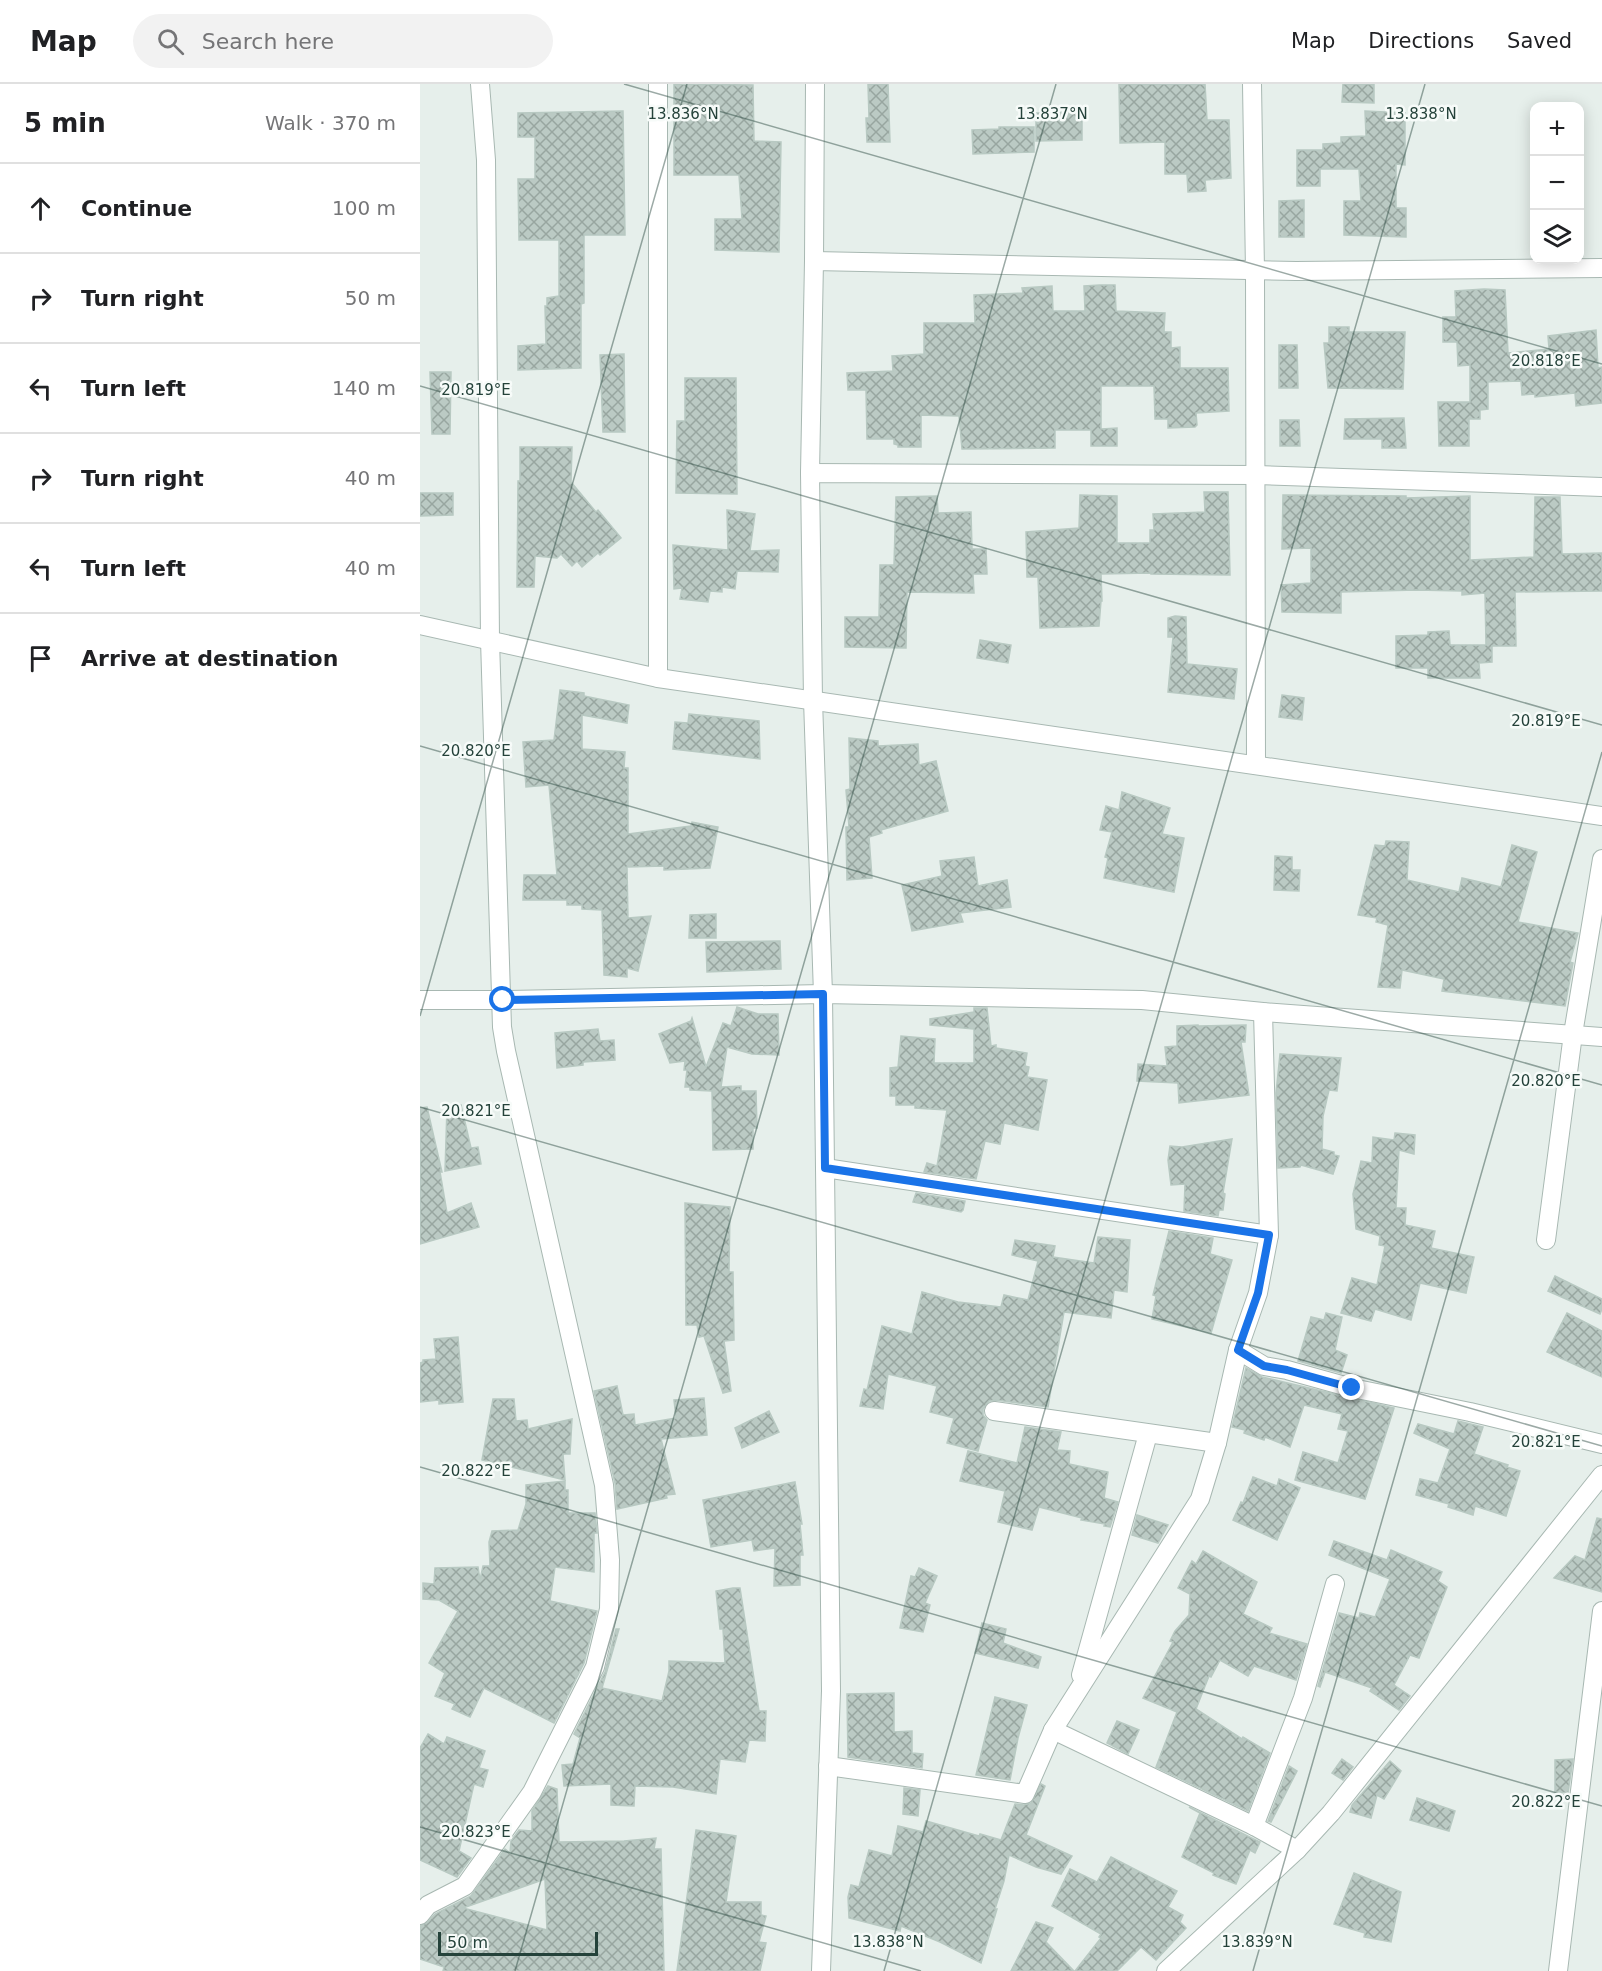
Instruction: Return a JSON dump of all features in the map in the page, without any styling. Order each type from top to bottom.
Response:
[{"type":"street","points":[[420,1915],[428,1905],[465,1886],[532,1792],[595,1667],[609,1609],[610,1560],[604,1485],[502,1027],[503,1000],[490,640],[486,160],[480,84]]},
{"type":"street","points":[[658,84],[658,678]]},
{"type":"street","points":[[815,84],[810,473],[813,700],[823,994],[831,1691],[821,1971]]},
{"type":"street","points":[[1252,84],[1255,271],[1256,765]]},
{"type":"street","points":[[814,261],[1255,271],[1602,268]]},
{"type":"street","points":[[810,473],[1256,475],[1602,487]]},
{"type":"street","points":[[420,625],[658,678],[1602,816]]},
{"type":"street","points":[[1545,1240],[1573,1034],[1602,860]]},
{"type":"street","points":[[420,1000],[823,994],[1142,1000],[1263,1012],[1602,1037]]},
{"type":"street","points":[[828,1766],[1025,1794],[1053,1730],[1200,1499],[1217,1443],[1238,1350],[1258,1293],[1269,1235],[1263,1012]]},
{"type":"street","points":[[825,1168],[1269,1235]]},
{"type":"street","points":[[1238,1350],[1264,1366],[1602,1444]]},
{"type":"street","points":[[994,1411],[1217,1443]]},
{"type":"street","points":[[1076,1693],[1148,1434]]},
{"type":"street","points":[[1166,1971],[1297,1850],[1331,1814],[1602,1475]]},
{"type":"street","points":[[1254,1826],[1303,1698],[1335,1584]]},
{"type":"street","points":[[1558,1971],[1602,1611]]},
{"type":"street","points":[[1053,1730],[1254,1826],[1297,1850]]},
{"type":"building","points":[[674,84],[753,85],[754,141],[781,142],[779,252],[715,250],[715,219],[742,219],[739,175],[674,175]]},
{"type":"building","points":[[868,84],[888,84],[890,142],[867,142]]},
{"type":"building","points":[[1119,84],[1205,84],[1207,120],[1229,120],[1231,178],[1205,180],[1206,191],[1188,192],[1187,174],[1165,174],[1165,142],[1120,143]]},
{"type":"building","points":[[1343,84],[1374,84],[1374,103],[1342,102]]},
{"type":"building","points":[[623,111],[625,235],[584,235],[581,368],[518,370],[518,346],[546,344],[545,306],[547,306],[547,298],[559,296],[559,240],[519,240],[518,179],[535,179],[535,137],[518,137],[518,113]]},
{"type":"building","points":[[1365,111],[1405,113],[1405,165],[1396,164],[1396,208],[1406,208],[1406,237],[1344,235],[1344,201],[1361,201],[1359,169],[1320,169],[1320,186],[1297,186],[1297,150],[1323,150],[1323,144],[1341,143],[1341,137],[1366,136]]},
{"type":"building","points":[[1082,112],[1082,140],[1036,141],[1036,113]]},
{"type":"building","points":[[999,127],[1034,127],[1034,152],[973,154],[972,130],[999,129]]},
{"type":"building","points":[[1304,200],[1304,237],[1279,237],[1279,201]]},
{"type":"building","points":[[1115,285],[1116,311],[1165,313],[1164,332],[1171,332],[1171,348],[1180,347],[1180,368],[1228,368],[1229,411],[1196,413],[1197,425],[1195,427],[1168,428],[1168,419],[1155,419],[1154,386],[1101,386],[1101,429],[1117,428],[1117,446],[1091,446],[1091,430],[1055,430],[1055,448],[962,449],[959,416],[921,415],[921,447],[898,447],[894,444],[894,439],[867,439],[866,390],[848,390],[847,373],[893,371],[892,356],[924,354],[924,323],[975,323],[974,295],[1023,293],[1022,288],[1052,286],[1053,311],[1085,311],[1084,286]]},
{"type":"building","points":[[1505,290],[1508,353],[1549,349],[1548,336],[1596,330],[1598,368],[1602,367],[1602,403],[1576,406],[1575,393],[1535,397],[1535,394],[1522,395],[1521,381],[1488,382],[1488,409],[1480,410],[1480,419],[1469,419],[1469,446],[1439,446],[1438,402],[1470,402],[1470,365],[1458,366],[1457,342],[1443,342],[1443,317],[1456,317],[1455,291]]},
{"type":"building","points":[[1329,327],[1349,327],[1349,332],[1405,332],[1403,389],[1328,388],[1324,343],[1329,343]]},
{"type":"building","points":[[1279,345],[1297,345],[1298,388],[1279,388]]},
{"type":"building","points":[[624,354],[625,432],[603,432],[600,355]]},
{"type":"building","points":[[430,372],[451,372],[450,434],[432,434]]},
{"type":"building","points":[[685,378],[736,378],[737,494],[676,493],[677,421],[685,421]]},
{"type":"building","points":[[1404,418],[1406,448],[1382,448],[1382,439],[1344,439],[1345,419]]},
{"type":"building","points":[[1280,420],[1299,420],[1300,446],[1280,446]]},
{"type":"building","points":[[520,447],[572,447],[571,482],[621,538],[582,567],[577,561],[572,566],[561,554],[557,558],[535,556],[534,587],[517,587]]},
{"type":"building","points":[[1204,492],[1228,492],[1230,575],[1101,574],[1102,601],[1099,626],[1040,628],[1038,577],[1027,577],[1026,532],[1079,528],[1080,495],[1117,496],[1117,543],[1150,543],[1150,530],[1154,530],[1153,514],[1205,512]]},
{"type":"building","points":[[420,493],[453,493],[453,515],[420,516]]},
{"type":"building","points":[[1283,495],[1406,496],[1406,498],[1470,496],[1470,560],[1534,557],[1535,497],[1560,497],[1562,554],[1602,553],[1602,591],[1515,592],[1516,646],[1492,646],[1492,662],[1479,663],[1480,678],[1428,678],[1428,668],[1396,668],[1396,636],[1428,635],[1428,632],[1449,631],[1450,645],[1486,645],[1485,593],[1462,595],[1462,591],[1416,590],[1341,592],[1341,613],[1282,612],[1281,585],[1311,583],[1311,548],[1282,549]]},
{"type":"building","points":[[937,496],[938,513],[971,512],[972,549],[986,549],[987,574],[973,574],[974,593],[907,592],[906,648],[845,647],[845,617],[879,617],[880,565],[894,565],[896,497]]},
{"type":"building","points":[[727,510],[755,514],[750,551],[779,550],[778,572],[737,571],[735,589],[722,587],[722,592],[710,591],[708,602],[680,599],[682,588],[674,589],[673,545],[728,550]]},
{"type":"building","points":[[1186,617],[1187,664],[1237,669],[1234,699],[1168,692],[1173,637],[1168,637],[1168,618]]},
{"type":"building","points":[[980,640],[1011,645],[1008,663],[977,658]]},
{"type":"building","points":[[560,690],[584,693],[584,696],[629,705],[627,723],[582,715],[582,749],[625,752],[624,768],[628,768],[628,834],[691,826],[692,822],[718,827],[710,868],[664,870],[664,866],[627,867],[628,918],[651,916],[638,971],[627,968],[627,977],[604,975],[602,910],[582,909],[582,905],[567,905],[567,900],[523,900],[524,875],[557,875],[549,785],[526,787],[523,742],[554,740]]},
{"type":"building","points":[[1282,695],[1304,698],[1302,720],[1279,717]]},
{"type":"building","points":[[689,714],[759,721],[760,759],[673,749],[675,722],[688,723]]},
{"type":"building","points":[[849,738],[878,741],[878,746],[918,744],[919,765],[936,761],[948,811],[881,830],[882,833],[869,837],[872,878],[847,880],[846,827],[849,827],[846,790],[850,789]]},
{"type":"building","points":[[1122,792],[1170,808],[1162,834],[1184,838],[1174,892],[1104,878],[1108,858],[1105,857],[1112,832],[1100,830],[1106,806],[1119,810]]},
{"type":"building","points":[[1386,841],[1409,842],[1407,880],[1459,892],[1462,878],[1501,887],[1512,845],[1537,852],[1518,922],[1578,933],[1570,962],[1573,963],[1565,1006],[1442,991],[1444,979],[1402,970],[1400,988],[1378,987],[1388,925],[1376,922],[1377,918],[1358,915],[1375,845],[1385,846]]},
{"type":"building","points":[[1275,856],[1292,857],[1292,870],[1300,870],[1299,891],[1274,890]]},
{"type":"building","points":[[974,857],[978,886],[1007,880],[1011,907],[960,913],[963,922],[912,931],[902,885],[942,876],[940,861]]},
{"type":"building","points":[[716,914],[716,938],[689,938],[690,915]]},
{"type":"building","points":[[780,941],[781,969],[707,972],[706,942]]},
{"type":"building","points":[[737,1007],[758,1014],[778,1014],[779,1055],[752,1054],[727,1047],[721,1087],[741,1086],[741,1091],[756,1091],[757,1128],[753,1128],[753,1149],[713,1150],[712,1091],[690,1090],[690,1087],[685,1087],[687,1070],[684,1070],[685,1061],[670,1063],[659,1034],[691,1021],[692,1018],[706,1067],[723,1023],[731,1026]]},
{"type":"building","points":[[974,1008],[987,1008],[991,1046],[996,1045],[996,1048],[1027,1053],[1025,1066],[1029,1067],[1027,1077],[1047,1080],[1038,1130],[1004,1123],[1000,1144],[985,1141],[976,1179],[924,1172],[927,1163],[937,1166],[947,1110],[915,1108],[915,1105],[896,1105],[896,1096],[890,1096],[890,1068],[898,1067],[901,1036],[935,1039],[934,1063],[974,1063],[974,1029],[930,1025],[930,1019],[974,1012]]},
{"type":"building","points":[[1246,1025],[1245,1042],[1241,1042],[1249,1095],[1179,1103],[1178,1083],[1137,1081],[1138,1064],[1167,1066],[1165,1047],[1177,1046],[1177,1026]]},
{"type":"building","points":[[598,1029],[600,1041],[614,1040],[615,1060],[583,1062],[583,1065],[557,1068],[555,1033]]},
{"type":"building","points":[[1280,1054],[1341,1058],[1337,1091],[1329,1090],[1323,1116],[1322,1149],[1339,1156],[1333,1174],[1301,1165],[1300,1167],[1278,1168],[1276,1093]]},
{"type":"building","points":[[461,1105],[471,1148],[478,1147],[481,1164],[445,1171],[447,1108]]},
{"type":"building","points":[[427,1107],[442,1172],[440,1172],[447,1213],[471,1203],[479,1227],[420,1244],[420,1108]]},
{"type":"building","points":[[1395,1133],[1415,1135],[1414,1154],[1399,1150],[1396,1208],[1406,1208],[1405,1225],[1435,1231],[1431,1248],[1474,1257],[1466,1293],[1420,1283],[1411,1320],[1375,1309],[1371,1321],[1341,1313],[1352,1278],[1377,1285],[1385,1246],[1379,1245],[1380,1236],[1356,1229],[1353,1194],[1361,1161],[1372,1163],[1373,1137],[1394,1140]]},
{"type":"building","points":[[1232,1139],[1223,1193],[1225,1194],[1223,1210],[1219,1210],[1218,1216],[1184,1211],[1185,1184],[1171,1185],[1168,1160],[1170,1146],[1182,1147]]},
{"type":"building","points":[[916,1193],[965,1201],[963,1210],[961,1212],[913,1202]]},
{"type":"building","points":[[685,1203],[730,1207],[729,1272],[733,1272],[734,1340],[724,1341],[731,1391],[723,1393],[704,1336],[699,1337],[697,1325],[686,1325]]},
{"type":"building","points":[[1169,1231],[1213,1238],[1210,1254],[1232,1260],[1211,1333],[1152,1319],[1156,1296],[1153,1295]]},
{"type":"building","points":[[1098,1237],[1130,1240],[1127,1292],[1114,1290],[1111,1318],[1064,1312],[1048,1407],[989,1401],[983,1409],[983,1415],[987,1420],[978,1451],[947,1443],[954,1418],[930,1412],[937,1386],[888,1374],[883,1409],[860,1406],[864,1389],[867,1390],[882,1326],[912,1334],[922,1292],[958,1302],[1001,1307],[1004,1295],[1028,1300],[1038,1261],[1012,1255],[1015,1240],[1055,1246],[1053,1257],[1094,1263]]},
{"type":"building","points":[[1555,1276],[1602,1299],[1600,1314],[1548,1291]]},
{"type":"building","points":[[1326,1313],[1342,1317],[1335,1350],[1347,1355],[1341,1373],[1298,1361],[1311,1317],[1324,1320]]},
{"type":"building","points":[[1567,1313],[1602,1331],[1602,1377],[1547,1352]]},
{"type":"building","points":[[458,1337],[463,1402],[439,1404],[439,1400],[420,1402],[420,1363],[423,1360],[436,1359],[434,1339]]},
{"type":"building","points":[[1246,1368],[1262,1377],[1394,1408],[1365,1499],[1295,1480],[1303,1452],[1338,1463],[1348,1431],[1338,1429],[1342,1414],[1304,1405],[1290,1447],[1265,1437],[1264,1440],[1244,1433],[1245,1430],[1232,1427]]},
{"type":"building","points":[[617,1386],[623,1415],[634,1414],[635,1425],[676,1418],[674,1400],[704,1398],[707,1435],[661,1439],[675,1494],[666,1495],[667,1498],[617,1509],[615,1483],[594,1391]]},
{"type":"building","points":[[493,1399],[514,1399],[516,1421],[527,1420],[528,1429],[572,1419],[570,1454],[563,1454],[565,1480],[482,1460]]},
{"type":"building","points":[[769,1411],[779,1432],[742,1448],[735,1428]]},
{"type":"building","points":[[1458,1421],[1483,1427],[1474,1454],[1520,1471],[1506,1516],[1475,1506],[1473,1515],[1448,1507],[1449,1504],[1416,1495],[1420,1479],[1438,1483],[1450,1449],[1414,1433],[1418,1424],[1454,1434]]},
{"type":"building","points":[[1025,1427],[1061,1432],[1057,1450],[1070,1451],[1069,1464],[1108,1472],[1104,1498],[1118,1502],[1110,1527],[1039,1507],[1032,1530],[998,1522],[1005,1491],[960,1481],[968,1451],[1017,1463]]},
{"type":"building","points":[[1253,1477],[1277,1486],[1279,1479],[1300,1488],[1277,1540],[1233,1520],[1241,1502],[1243,1503]]},
{"type":"building","points":[[565,1481],[565,1490],[568,1490],[568,1513],[595,1513],[597,1533],[594,1533],[594,1572],[555,1567],[550,1601],[597,1611],[584,1663],[554,1723],[484,1688],[470,1717],[452,1709],[455,1704],[435,1696],[445,1673],[429,1663],[458,1611],[439,1600],[423,1599],[423,1583],[434,1584],[435,1568],[478,1567],[480,1580],[483,1566],[490,1566],[489,1542],[492,1531],[518,1530],[526,1504],[526,1485]]},
{"type":"building","points":[[795,1482],[802,1524],[800,1524],[803,1555],[800,1555],[800,1585],[774,1586],[775,1548],[754,1551],[752,1540],[711,1547],[703,1500]]},
{"type":"building","points":[[1137,1515],[1168,1525],[1158,1543],[1132,1535]]},
{"type":"building","points":[[1597,1518],[1602,1519],[1602,1592],[1554,1578],[1575,1556],[1585,1560]]},
{"type":"building","points":[[1334,1541],[1387,1560],[1391,1550],[1442,1572],[1438,1581],[1447,1587],[1419,1658],[1410,1655],[1394,1685],[1410,1696],[1399,1710],[1370,1691],[1372,1688],[1325,1672],[1320,1687],[1318,1686],[1339,1613],[1359,1618],[1360,1613],[1375,1617],[1390,1579],[1329,1555]]},
{"type":"building","points":[[1203,1551],[1257,1582],[1243,1614],[1272,1628],[1269,1633],[1307,1644],[1296,1680],[1254,1666],[1248,1676],[1220,1660],[1211,1677],[1209,1676],[1196,1709],[1242,1739],[1243,1737],[1270,1753],[1248,1811],[1156,1767],[1177,1712],[1143,1698],[1173,1642],[1170,1641],[1175,1631],[1189,1615],[1190,1594],[1178,1588],[1192,1561],[1196,1564]]},
{"type":"building","points":[[919,1568],[937,1576],[925,1603],[930,1605],[923,1632],[900,1628],[911,1576],[915,1577]]},
{"type":"building","points":[[740,1588],[759,1711],[766,1711],[765,1741],[749,1740],[745,1762],[720,1759],[716,1794],[673,1787],[635,1786],[634,1806],[611,1805],[611,1784],[564,1786],[562,1765],[573,1764],[580,1738],[574,1734],[605,1672],[616,1629],[619,1629],[602,1688],[662,1701],[669,1661],[725,1663],[723,1629],[720,1629],[716,1591]]},
{"type":"building","points":[[982,1623],[1006,1629],[1003,1643],[1041,1657],[1038,1668],[975,1653]]},
{"type":"building","points":[[894,1693],[894,1732],[912,1731],[912,1753],[923,1754],[922,1768],[848,1757],[847,1694]]},
{"type":"building","points":[[995,1697],[1027,1705],[1010,1780],[976,1775]]},
{"type":"building","points":[[1117,1721],[1139,1730],[1128,1754],[1107,1743]]},
{"type":"building","points":[[428,1734],[444,1744],[447,1737],[485,1751],[479,1768],[488,1770],[483,1787],[474,1784],[459,1851],[471,1858],[457,1877],[420,1860],[420,1748]]},
{"type":"building","points":[[1342,1759],[1353,1767],[1343,1780],[1332,1773]]},
{"type":"building","points":[[1573,1759],[1568,1793],[1555,1792],[1555,1760]]},
{"type":"building","points":[[1390,1761],[1401,1771],[1384,1799],[1377,1795],[1371,1818],[1350,1812],[1352,1805]]},
{"type":"building","points":[[1289,1766],[1297,1771],[1271,1822],[1268,1821]]},
{"type":"building","points":[[1041,1784],[1045,1786],[1026,1835],[1072,1856],[1061,1874],[1036,1867],[1009,1855],[995,1909],[997,1909],[981,1963],[940,1942],[901,1926],[900,1931],[849,1918],[848,1897],[851,1885],[859,1887],[869,1850],[892,1856],[898,1826],[923,1832],[926,1821],[1001,1840],[1015,1804],[1031,1803]]},
{"type":"building","points":[[548,1786],[557,1789],[559,1842],[656,1838],[654,1849],[661,1849],[664,1971],[443,1971],[444,1967],[420,1959],[420,1926],[428,1922],[435,1914],[471,1896],[505,1849],[510,1853],[511,1841],[519,1830],[532,1831],[532,1811]],"holes":[[[545,1879],[547,1930],[463,1908]]]},
{"type":"building","points":[[904,1788],[920,1790],[918,1816],[903,1814]]},
{"type":"building","points":[[1417,1798],[1455,1811],[1449,1831],[1410,1820]]},
{"type":"building","points":[[1189,1807],[1260,1842],[1255,1853],[1250,1850],[1236,1884],[1213,1875],[1214,1873],[1182,1857],[1200,1813]]},
{"type":"building","points":[[696,1830],[736,1836],[726,1902],[761,1902],[761,1915],[766,1916],[759,1942],[766,1943],[760,1971],[677,1971]]},
{"type":"building","points":[[1111,1857],[1177,1891],[1168,1907],[1183,1915],[1180,1922],[1186,1928],[1156,1960],[1141,1947],[1117,1971],[1075,1971],[1101,1938],[1099,1937],[1101,1934],[1052,1906],[1070,1869],[1097,1882]]},
{"type":"building","points":[[1354,1873],[1401,1892],[1391,1942],[1364,1937],[1365,1933],[1334,1924]]},
{"type":"building","points":[[1036,1922],[1053,1928],[1046,1942],[1074,1971],[1011,1971]]},
{"type":"route","points":[[503,1000],[823,994],[825,1168],[1269,1235],[1258,1293],[1238,1350],[1264,1366],[1352,1388]]}]
